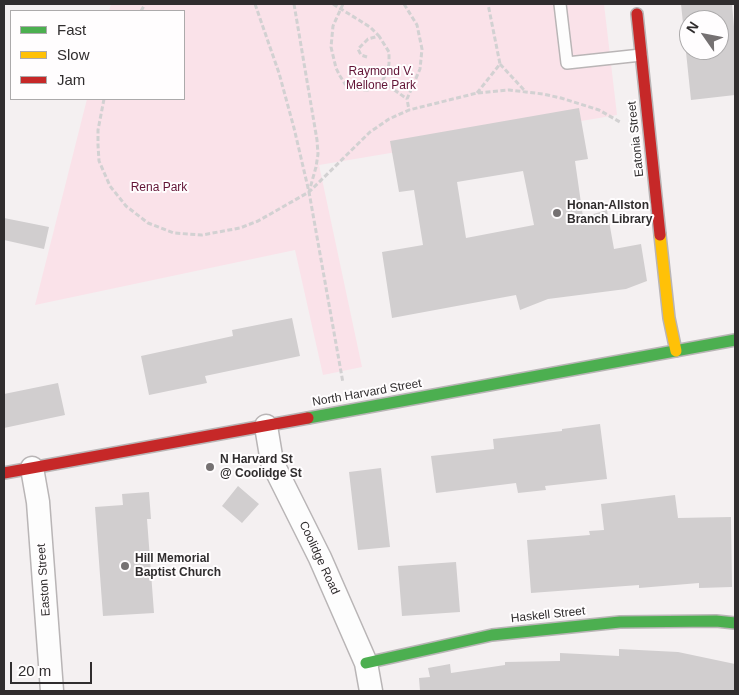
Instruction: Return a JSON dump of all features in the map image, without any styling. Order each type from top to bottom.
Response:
[{"type":"main road","name":"Eatonia Street","points":[[637,14],[669,318],[676,351]]},
{"type":"main road","name":"North Harvard Street","points":[[4,473],[735,340]]},
{"type":"main road","name":"Haskell Street","points":[[366,663],[492,634],[620,622],[716,621],[735,623]]},
{"type":"street","name":"Coolidge Road","points":[[266,426],[272,462],[320,558],[366,663],[371,691]]},
{"type":"street","name":"Easton Street","points":[[32,468],[38,502],[52,691]]},
{"type":"lane","points":[[560,4],[567,63],[641,55]]},
{"type":"path","points":[[255,4],[279,73],[309,192],[348,410]]},
{"type":"path","points":[[294,4],[317,140],[318,154],[316,167],[309,192]]},
{"type":"path","points":[[333,4],[341,8],[370,27],[379,36],[389,52],[387,73],[382,81],[368,90],[352,88],[345,84],[336,68],[331,47],[333,26],[341,8],[343,4]]},
{"type":"path","points":[[404,4],[417,24],[421,38],[422,59],[418,76],[407,99],[409,110]]},
{"type":"path","points":[[488,4],[500,64],[526,92]]},
{"type":"path","points":[[367,57],[361,55],[358,49],[368,39],[379,36]]},
{"type":"path","points":[[477,93],[500,64]]},
{"type":"path","points":[[382,81],[407,99]]},
{"type":"path","points":[[104,100],[98,130],[99,161],[110,186],[136,216],[174,233],[202,234],[221,232],[240,228],[258,221],[309,192],[370,132],[389,119],[409,110],[477,93],[509,90],[561,98],[599,110],[650,137]]},
{"type":"green space","points":[[111,4],[604,4],[617,115],[319,165],[362,367],[323,375],[295,250],[35,305],[87,100],[185,100],[185,10],[109,10]]},
{"type":"building","points":[[681,4],[732,4],[735,38],[735,95],[691,100],[687,60],[729,60],[729,10],[682,10]]},
{"type":"building","name":"Honan-Allston Branch Library","points":[[579,108],[588,159],[575,161],[583,217],[607,210],[614,249],[641,244],[647,281],[626,289],[548,299],[520,310],[516,295],[392,318],[382,252],[423,245],[414,190],[399,192],[390,141]],"holes":[[[523,171],[534,225],[466,238],[457,182]]]},
{"type":"building","points":[[4,218],[49,227],[44,249],[4,240]]},
{"type":"building","points":[[292,318],[300,356],[205,376],[207,383],[149,395],[141,356],[233,336],[232,330]]},
{"type":"building","points":[[58,383],[65,415],[4,428],[4,394]]},
{"type":"building","points":[[600,424],[607,479],[545,486],[546,490],[518,493],[516,483],[436,493],[431,456],[494,449],[493,439],[562,431],[562,429]]},
{"type":"building","points":[[381,468],[390,547],[358,550],[349,472]]},
{"type":"building","points":[[238,486],[259,504],[242,523],[222,506]]},
{"type":"building","name":"Hill Memorial Baptist Church","points":[[149,492],[151,519],[147,519],[154,613],[103,616],[95,507],[123,505],[122,494]]},
{"type":"building","points":[[675,495],[678,518],[731,517],[732,587],[699,588],[699,583],[639,588],[639,585],[531,593],[527,540],[590,535],[589,531],[604,530],[601,504]]},
{"type":"building","points":[[456,562],[460,612],[402,616],[398,566]]},
{"type":"building","points":[[619,649],[678,652],[735,664],[735,691],[420,691],[419,678],[430,677],[428,668],[450,664],[451,673],[505,665],[505,662],[560,661],[560,653],[619,656]]},
{"type":"traffic: fast","points":[[308,418],[735,340]]},
{"type":"traffic: fast","points":[[366,663],[492,635],[620,622],[716,621],[735,623]]},
{"type":"traffic: slow","points":[[660,235],[669,318],[676,351]]},
{"type":"traffic: jam","points":[[637,14],[660,235]]},
{"type":"traffic: jam","points":[[4,473],[308,418]]},
{"type":"place","name":"Honan-Allston Branch Library","points":[[557,213]]},
{"type":"place","name":"N Harvard St @ Coolidge St","points":[[210,467]]},
{"type":"place","name":"Hill Memorial Baptist Church","points":[[125,566]]},
{"type":"park label","name":"Raymond V. Mellone Park","points":[[381,79]]},
{"type":"park label","name":"Rena Park","points":[[159,188]]}]
